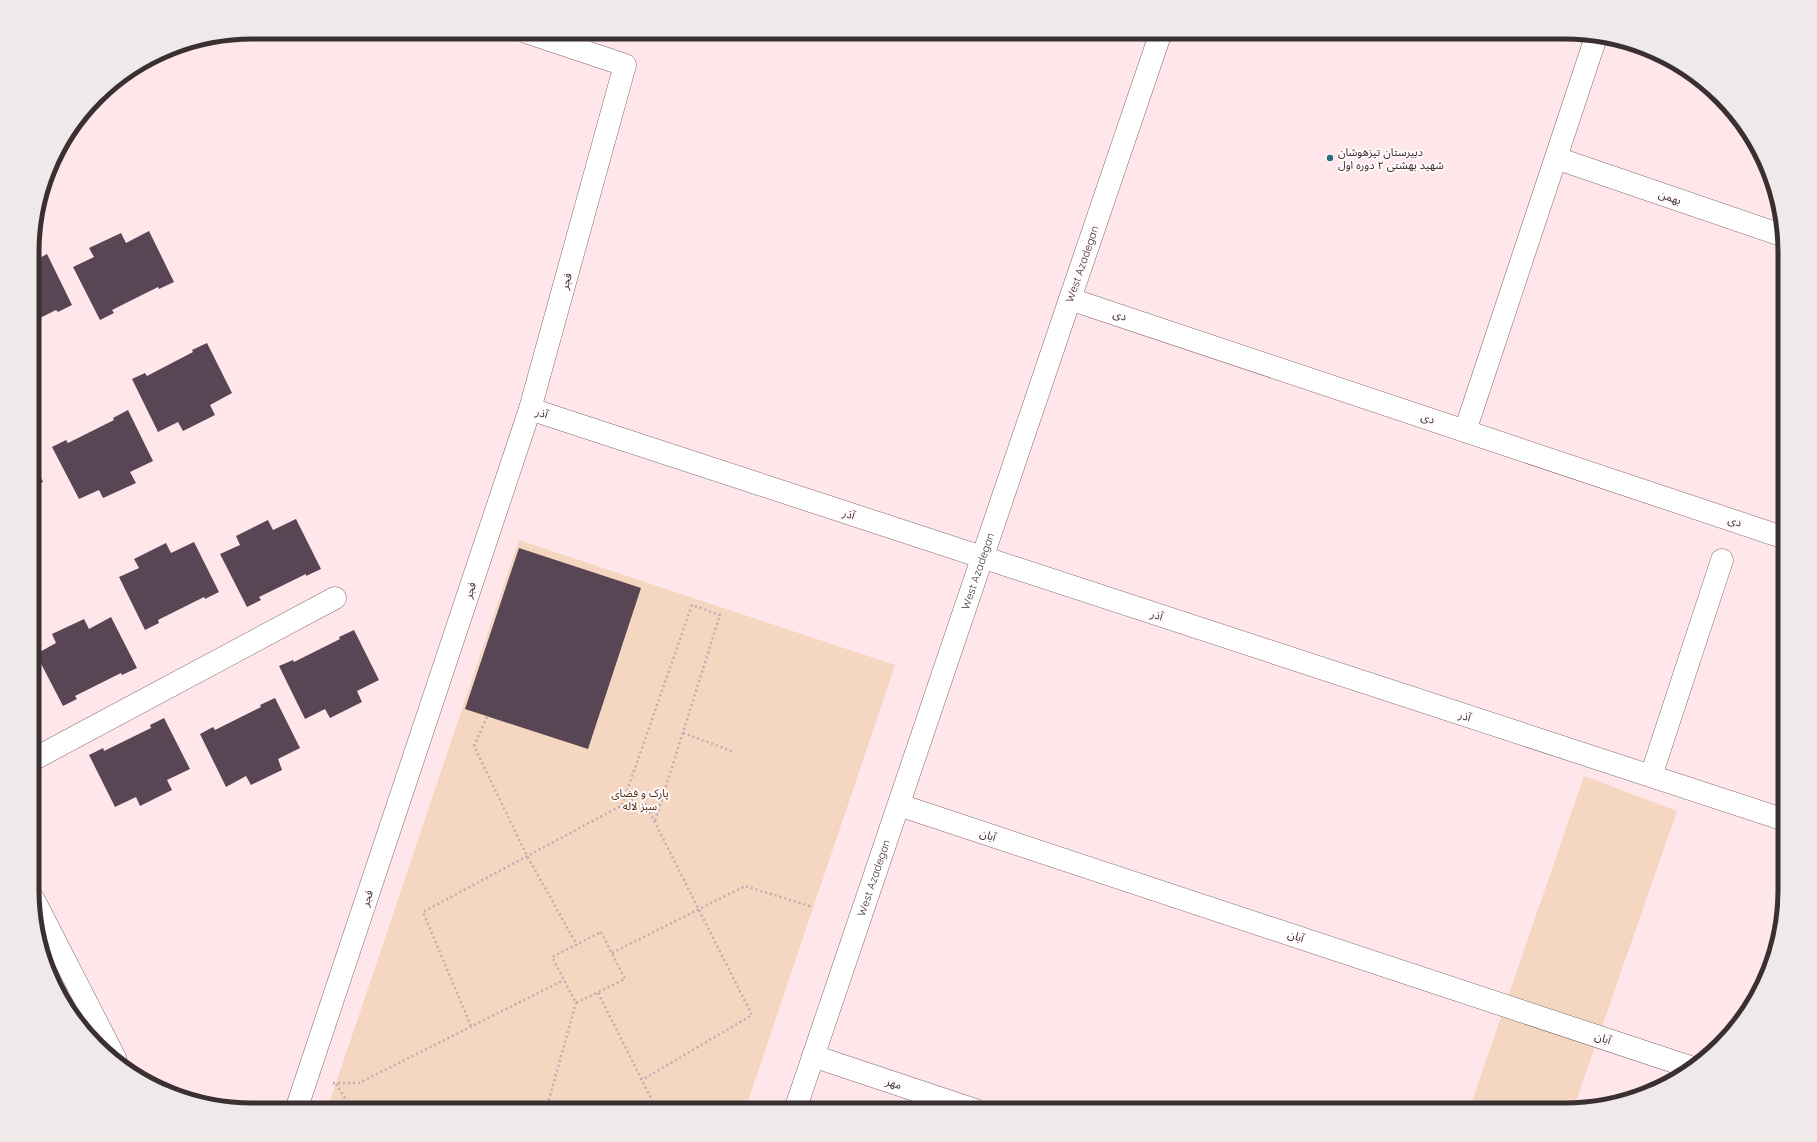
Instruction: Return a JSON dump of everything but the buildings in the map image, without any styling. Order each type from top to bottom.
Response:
[{"type":"street","name":"فجر","points":[[298,1103],[530,409],[625,65],[547,39]]},
{"type":"street","name":"West Azadegan","points":[[797,1103],[1159,39]]},
{"type":"street","points":[[1465,431],[1595,41]]},
{"type":"street","name":"بهمن","points":[[1556,158],[1777,234]]},
{"type":"street","name":"دی","points":[[1070,299],[1778,536]]},
{"type":"street","name":"آذر","points":[[530,409],[1778,818]]},
{"type":"street","points":[[1650,776],[1722,560]]},
{"type":"street","points":[[39,756],[335,598]]},
{"type":"street","name":"آبان","points":[[899,805],[1685,1065]]},
{"type":"street","points":[[40,914],[96,1033],[104,1044]]},
{"type":"street","name":"مهر","points":[[813,1056],[954,1103]]},
{"type":"path","points":[[622,806],[692,606],[720,615],[655,822]]},
{"type":"path","points":[[487,716],[474,746],[527,856],[577,944]]},
{"type":"path","points":[[683,733],[734,752]]},
{"type":"path","points":[[472,1026],[423,912],[641,795],[752,1015],[642,1080]]},
{"type":"path","points":[[612,953],[745,886],[813,907]]},
{"type":"path","points":[[548,1103],[576,1004],[552,957],[601,932],[625,979],[576,1004]]},
{"type":"path","points":[[308,1074],[336,1084],[359,1083],[564,980]]},
{"type":"path","points":[[598,993],[654,1103]]},
{"type":"path","points":[[336,1084],[348,1103]]},
{"type":"green space","name":"پارک و فضای سبز لاله","points":[[519,540],[895,665],[747,1103],[329,1103]]},
{"type":"green space","points":[[1584,776],[1677,811],[1575,1103],[1471,1103]]},
{"type":"place","name":"دبیرستان تیزهوشان شهید بهشتی ۲ دوره اول","points":[[1330,158]]}]
